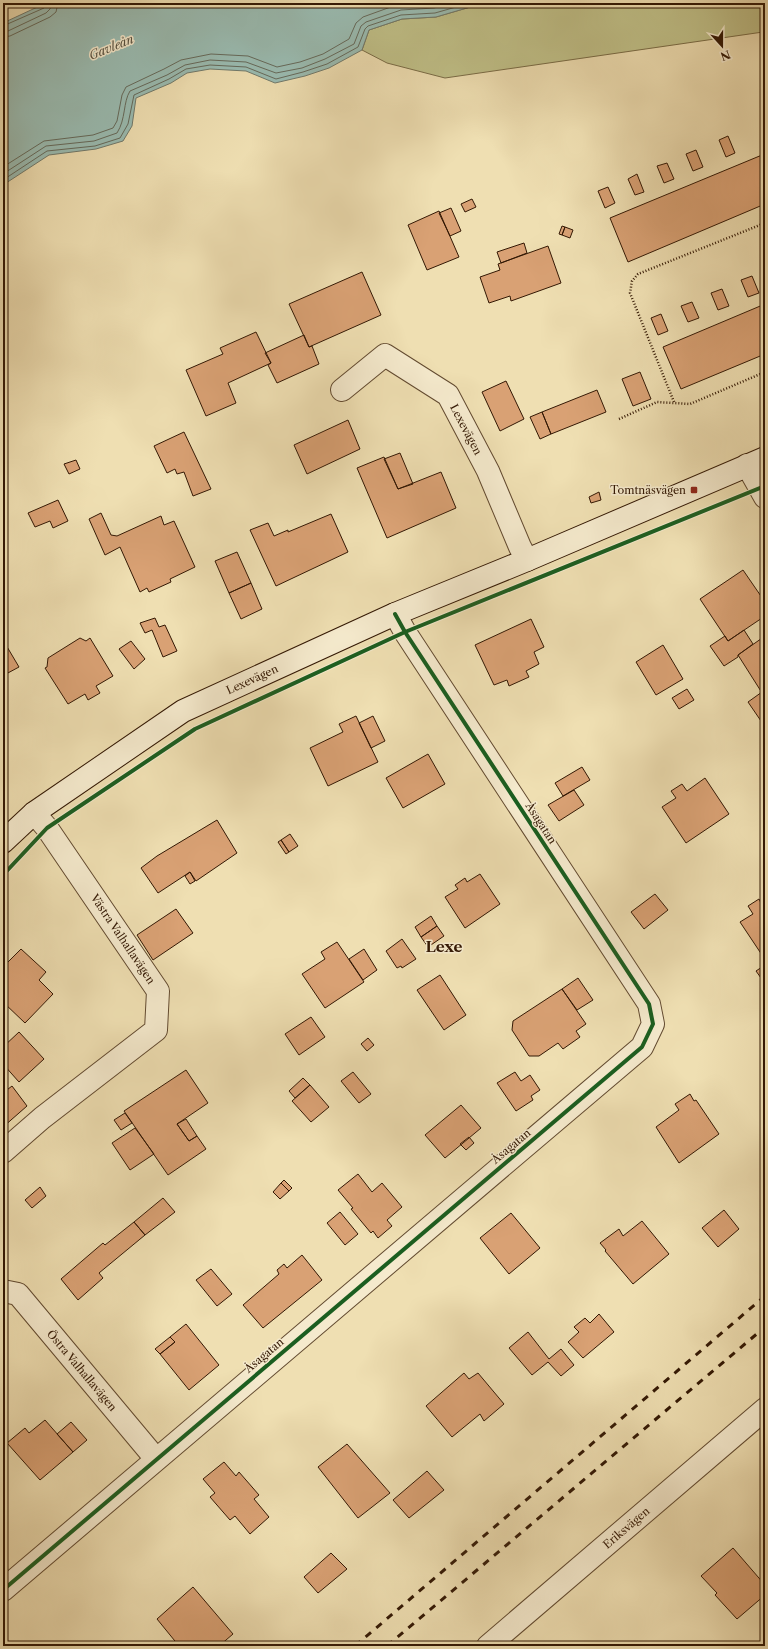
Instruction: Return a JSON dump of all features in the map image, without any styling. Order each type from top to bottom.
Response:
[{"type":"street","name":"Lexevägen","points":[[342,390],[385,356],[448,395],[488,471],[527,560]]},
{"type":"street","name":"Lexevägen","points":[[3,842],[34,813],[183,711],[395,614],[527,560],[756,462]]},
{"type":"street","points":[[756,462],[765,497]]},
{"type":"street","name":"Åsagatan","points":[[3,1590],[642,1046],[653,1024],[649,1004],[395,614]]},
{"type":"street","name":"Västra Valhallavägen","points":[[3,1152],[42,1118],[156,1030],[158,991],[47,828],[34,813]]},
{"type":"street","name":"Östra Valhallavägen","points":[[3,1291],[18,1294],[156,1459]]},
{"type":"street","name":"Eriksvägen","points":[[488,1646],[765,1409]]},
{"type":"path","points":[[674,402],[630,293],[632,281],[638,274],[765,223]]},
{"type":"path","points":[[619,419],[657,402],[690,404],[765,372]]},
{"type":"green space","points":[[484,3],[765,3],[765,34],[763,32],[445,78],[387,63],[362,50],[369,30],[402,19],[436,17]]},
{"type":"water","name":"Gavleån","points":[[46,3],[484,3],[436,17],[402,19],[369,30],[362,50],[329,68],[305,76],[275,83],[246,71],[210,69],[187,73],[171,83],[136,98],[132,126],[123,141],[96,149],[49,155],[3,185],[3,23]]},
{"type":"building","points":[[728,136],[735,153],[726,157],[719,140]]},
{"type":"building","points":[[696,150],[703,167],[693,171],[686,154]]},
{"type":"building","points":[[762,155],[765,163],[765,204],[628,262],[610,218]]},
{"type":"building","points":[[667,163],[674,179],[664,183],[657,166]]},
{"type":"building","points":[[637,174],[644,192],[635,195],[628,179]]},
{"type":"building","points":[[608,187],[615,203],[605,208],[598,191]]},
{"type":"building","points":[[472,199],[476,207],[465,212],[461,204]]},
{"type":"building","points":[[451,208],[461,231],[450,236],[439,213]]},
{"type":"building","points":[[439,211],[459,257],[427,270],[408,225]]},
{"type":"building","points":[[562,226],[565,227],[562,235],[559,234]]},
{"type":"building","points":[[565,227],[573,230],[570,238],[562,235]]},
{"type":"building","points":[[524,243],[527,253],[501,263],[497,252]]},
{"type":"building","points":[[548,246],[561,283],[511,301],[510,296],[489,303],[480,277],[500,270],[498,264]]},
{"type":"building","points":[[362,272],[381,315],[309,347],[289,304]]},
{"type":"building","points":[[752,276],[759,293],[748,297],[741,280]]},
{"type":"building","points":[[722,289],[729,306],[718,310],[711,293]]},
{"type":"building","points":[[692,302],[699,318],[688,322],[681,306]]},
{"type":"building","points":[[765,304],[765,354],[681,389],[663,347]]},
{"type":"building","points":[[661,314],[668,331],[658,335],[651,318]]},
{"type":"building","points":[[256,332],[271,363],[228,383],[236,403],[206,416],[186,370],[223,354],[220,348]]},
{"type":"building","points":[[304,335],[309,347],[312,346],[319,364],[277,383],[268,365],[271,363],[265,353]]},
{"type":"building","points":[[640,372],[651,399],[633,406],[622,379]]},
{"type":"building","points":[[506,381],[524,419],[500,431],[482,392]]},
{"type":"building","points":[[597,390],[606,412],[551,434],[542,412]]},
{"type":"building","points":[[542,412],[551,434],[540,439],[530,417]]},
{"type":"building","points":[[348,420],[360,449],[307,474],[294,445]]},
{"type":"building","points":[[184,432],[211,489],[193,496],[184,472],[177,474],[175,469],[167,473],[154,446]]},
{"type":"building","points":[[400,453],[413,484],[398,489],[384,459]]},
{"type":"building","points":[[384,457],[398,489],[441,472],[456,508],[387,538],[357,468]]},
{"type":"building","points":[[76,460],[80,469],[69,474],[64,464]]},
{"type":"building","points":[[599,492],[601,500],[591,503],[589,497]]},
{"type":"building","points":[[58,500],[68,521],[53,528],[50,521],[35,527],[28,513]]},
{"type":"building","points":[[101,513],[111,535],[117,536],[161,516],[164,525],[174,521],[195,567],[170,579],[171,582],[149,592],[147,588],[140,592],[120,547],[105,555],[89,519]]},
{"type":"building","points":[[331,514],[348,552],[276,586],[250,530],[268,523],[274,536],[288,530],[288,532]]},
{"type":"building","points":[[237,552],[251,583],[229,593],[215,561]]},
{"type":"building","points":[[743,570],[765,602],[765,616],[728,641],[700,599]]},
{"type":"building","points":[[251,583],[262,609],[241,619],[229,593]]},
{"type":"building","points":[[155,618],[159,627],[165,625],[177,651],[163,657],[152,630],[145,633],[140,623]]},
{"type":"building","points":[[531,619],[544,647],[534,652],[539,664],[526,671],[529,677],[509,686],[507,680],[494,685],[475,645]]},
{"type":"building","points":[[744,630],[753,644],[738,655],[738,657],[724,666],[710,646],[725,636],[728,641]]},
{"type":"building","points":[[765,636],[765,695],[764,696],[738,655]]},
{"type":"building","points":[[80,638],[86,641],[90,638],[113,676],[96,686],[100,693],[88,700],[85,694],[68,704],[45,668],[47,667],[48,658]]},
{"type":"building","points":[[3,640],[19,667],[6,674],[3,672]]},
{"type":"building","points":[[131,641],[145,659],[134,669],[119,649]]},
{"type":"building","points":[[663,645],[683,679],[656,695],[636,662]]},
{"type":"building","points":[[687,689],[694,700],[679,709],[672,698]]},
{"type":"building","points":[[762,692],[765,695],[765,719],[761,721],[748,702]]},
{"type":"building","points":[[356,716],[378,762],[328,786],[310,748],[343,732],[339,724]]},
{"type":"building","points":[[373,716],[385,741],[371,748],[359,723]]},
{"type":"building","points":[[428,754],[445,784],[403,808],[386,778]]},
{"type":"building","points":[[582,767],[590,780],[563,796],[555,783]]},
{"type":"building","points":[[705,778],[729,814],[686,843],[662,807],[676,798],[671,791],[682,784],[687,791]]},
{"type":"building","points":[[574,790],[584,805],[559,821],[548,805]]},
{"type":"building","points":[[217,820],[237,853],[196,881],[190,872],[158,893],[141,868],[157,856]]},
{"type":"building","points":[[290,834],[298,846],[289,852],[281,840]]},
{"type":"building","points":[[281,840],[289,852],[286,854],[278,842]]},
{"type":"building","points":[[190,872],[195,881],[190,884],[185,876]]},
{"type":"building","points":[[480,874],[500,904],[465,928],[445,897],[458,889],[455,885],[465,878],[467,882]]},
{"type":"building","points":[[655,894],[668,910],[644,929],[631,912]]},
{"type":"building","points":[[759,899],[763,907],[765,906],[764,958],[740,922],[753,914],[748,906]]},
{"type":"building","points":[[176,909],[193,933],[153,960],[137,935]]},
{"type":"building","points":[[431,916],[437,926],[421,937],[415,927]]},
{"type":"building","points":[[437,926],[444,936],[428,947],[421,937]]},
{"type":"building","points":[[402,939],[416,959],[402,968],[401,966],[397,968],[386,951]]},
{"type":"building","points":[[337,942],[364,982],[325,1008],[302,974],[325,959],[321,952]]},
{"type":"building","points":[[21,949],[46,972],[39,980],[53,994],[25,1023],[3,1002],[3,967]]},
{"type":"building","points":[[364,949],[377,970],[363,980],[349,959]]},
{"type":"building","points":[[765,965],[765,976],[761,978],[756,971]]},
{"type":"building","points":[[440,975],[466,1015],[444,1030],[417,990]]},
{"type":"building","points":[[578,978],[593,1000],[577,1010],[562,989]]},
{"type":"building","points":[[562,989],[586,1024],[576,1031],[580,1037],[563,1049],[558,1043],[539,1056],[529,1056],[512,1030],[513,1021]]},
{"type":"building","points":[[311,1017],[325,1037],[299,1055],[285,1034]]},
{"type":"building","points":[[19,1032],[44,1059],[19,1082],[3,1064],[3,1047]]},
{"type":"building","points":[[368,1038],[374,1045],[367,1051],[361,1044]]},
{"type":"building","points":[[186,1070],[208,1103],[177,1124],[189,1141],[197,1136],[206,1149],[168,1175],[124,1111]]},
{"type":"building","points":[[353,1072],[371,1094],[359,1103],[341,1081]]},
{"type":"building","points":[[515,1072],[521,1081],[530,1075],[540,1090],[531,1096],[533,1100],[516,1111],[497,1083]]},
{"type":"building","points":[[303,1078],[310,1085],[295,1098],[289,1091]]},
{"type":"building","points":[[310,1085],[329,1107],[311,1122],[292,1101]]},
{"type":"building","points":[[12,1086],[27,1106],[3,1127],[3,1093]]},
{"type":"building","points":[[690,1094],[694,1101],[696,1100],[719,1134],[679,1163],[656,1127],[679,1110],[675,1104]]},
{"type":"building","points":[[461,1105],[481,1128],[445,1158],[425,1135]]},
{"type":"building","points":[[125,1113],[132,1123],[121,1130],[114,1120]]},
{"type":"building","points":[[186,1119],[197,1136],[189,1141],[177,1124]]},
{"type":"building","points":[[135,1128],[154,1154],[130,1170],[112,1143]]},
{"type":"building","points":[[469,1137],[474,1143],[466,1150],[460,1144]]},
{"type":"building","points":[[358,1174],[372,1192],[382,1183],[402,1207],[387,1220],[392,1226],[378,1238],[373,1231],[371,1233],[351,1209],[353,1208],[338,1190]]},
{"type":"building","points":[[284,1180],[292,1188],[289,1191],[281,1183]]},
{"type":"building","points":[[281,1183],[289,1191],[280,1199],[273,1192]]},
{"type":"building","points":[[40,1187],[46,1196],[32,1208],[25,1200]]},
{"type":"building","points":[[163,1198],[175,1212],[145,1235],[134,1222]]},
{"type":"building","points":[[724,1210],[739,1229],[718,1247],[702,1228]]},
{"type":"building","points":[[340,1212],[358,1234],[345,1245],[327,1223]]},
{"type":"building","points":[[511,1213],[540,1248],[509,1274],[480,1238]]},
{"type":"building","points":[[642,1221],[669,1254],[633,1284],[600,1243],[619,1229],[623,1236]]},
{"type":"building","points":[[134,1222],[145,1235],[99,1273],[103,1278],[78,1300],[61,1279],[103,1243],[105,1245]]},
{"type":"building","points":[[302,1255],[322,1280],[263,1328],[243,1305],[279,1274],[277,1270],[284,1264],[287,1268]]},
{"type":"building","points":[[211,1269],[232,1294],[217,1306],[196,1280]]},
{"type":"building","points":[[599,1314],[614,1332],[583,1358],[568,1342],[579,1332],[574,1327],[585,1318],[590,1323]]},
{"type":"building","points":[[186,1324],[219,1365],[189,1390],[160,1354],[175,1342],[170,1337]]},
{"type":"building","points":[[528,1332],[549,1359],[561,1349],[574,1365],[561,1376],[548,1362],[532,1375],[509,1348]]},
{"type":"building","points":[[170,1337],[175,1342],[160,1354],[155,1349]]},
{"type":"building","points":[[464,1373],[469,1379],[478,1373],[504,1404],[484,1421],[480,1414],[452,1437],[426,1406]]},
{"type":"building","points":[[45,1420],[73,1452],[40,1480],[7,1443],[25,1428],[29,1433]]},
{"type":"building","points":[[71,1422],[87,1440],[73,1452],[57,1434]]},
{"type":"building","points":[[347,1444],[390,1493],[358,1518],[318,1467]]},
{"type":"building","points":[[224,1462],[236,1476],[239,1472],[259,1495],[254,1499],[269,1517],[250,1534],[235,1516],[230,1520],[210,1497],[215,1493],[203,1479]]},
{"type":"building","points":[[427,1471],[444,1490],[409,1518],[393,1500]]},
{"type":"building","points":[[733,1548],[765,1585],[765,1595],[737,1619],[715,1595],[717,1593],[701,1576]]},
{"type":"building","points":[[331,1553],[347,1569],[318,1593],[304,1577]]},
{"type":"building","points":[[193,1587],[233,1634],[219,1646],[179,1646],[157,1619]]},
{"type":"railway","points":[[355,1646],[765,1296]]},
{"type":"railway","points":[[387,1646],[765,1327]]},
{"type":"cycle path","points":[[3,875],[47,828],[195,729],[405,632],[765,486]]},
{"type":"cycle path","points":[[3,1590],[642,1047],[653,1024],[649,1004],[405,632],[395,614]]},
{"type":"place","name":"Tomtnäsvägen","points":[[694,490]]},
{"type":"district","name":"Lexe","points":[[444,946]]}]
